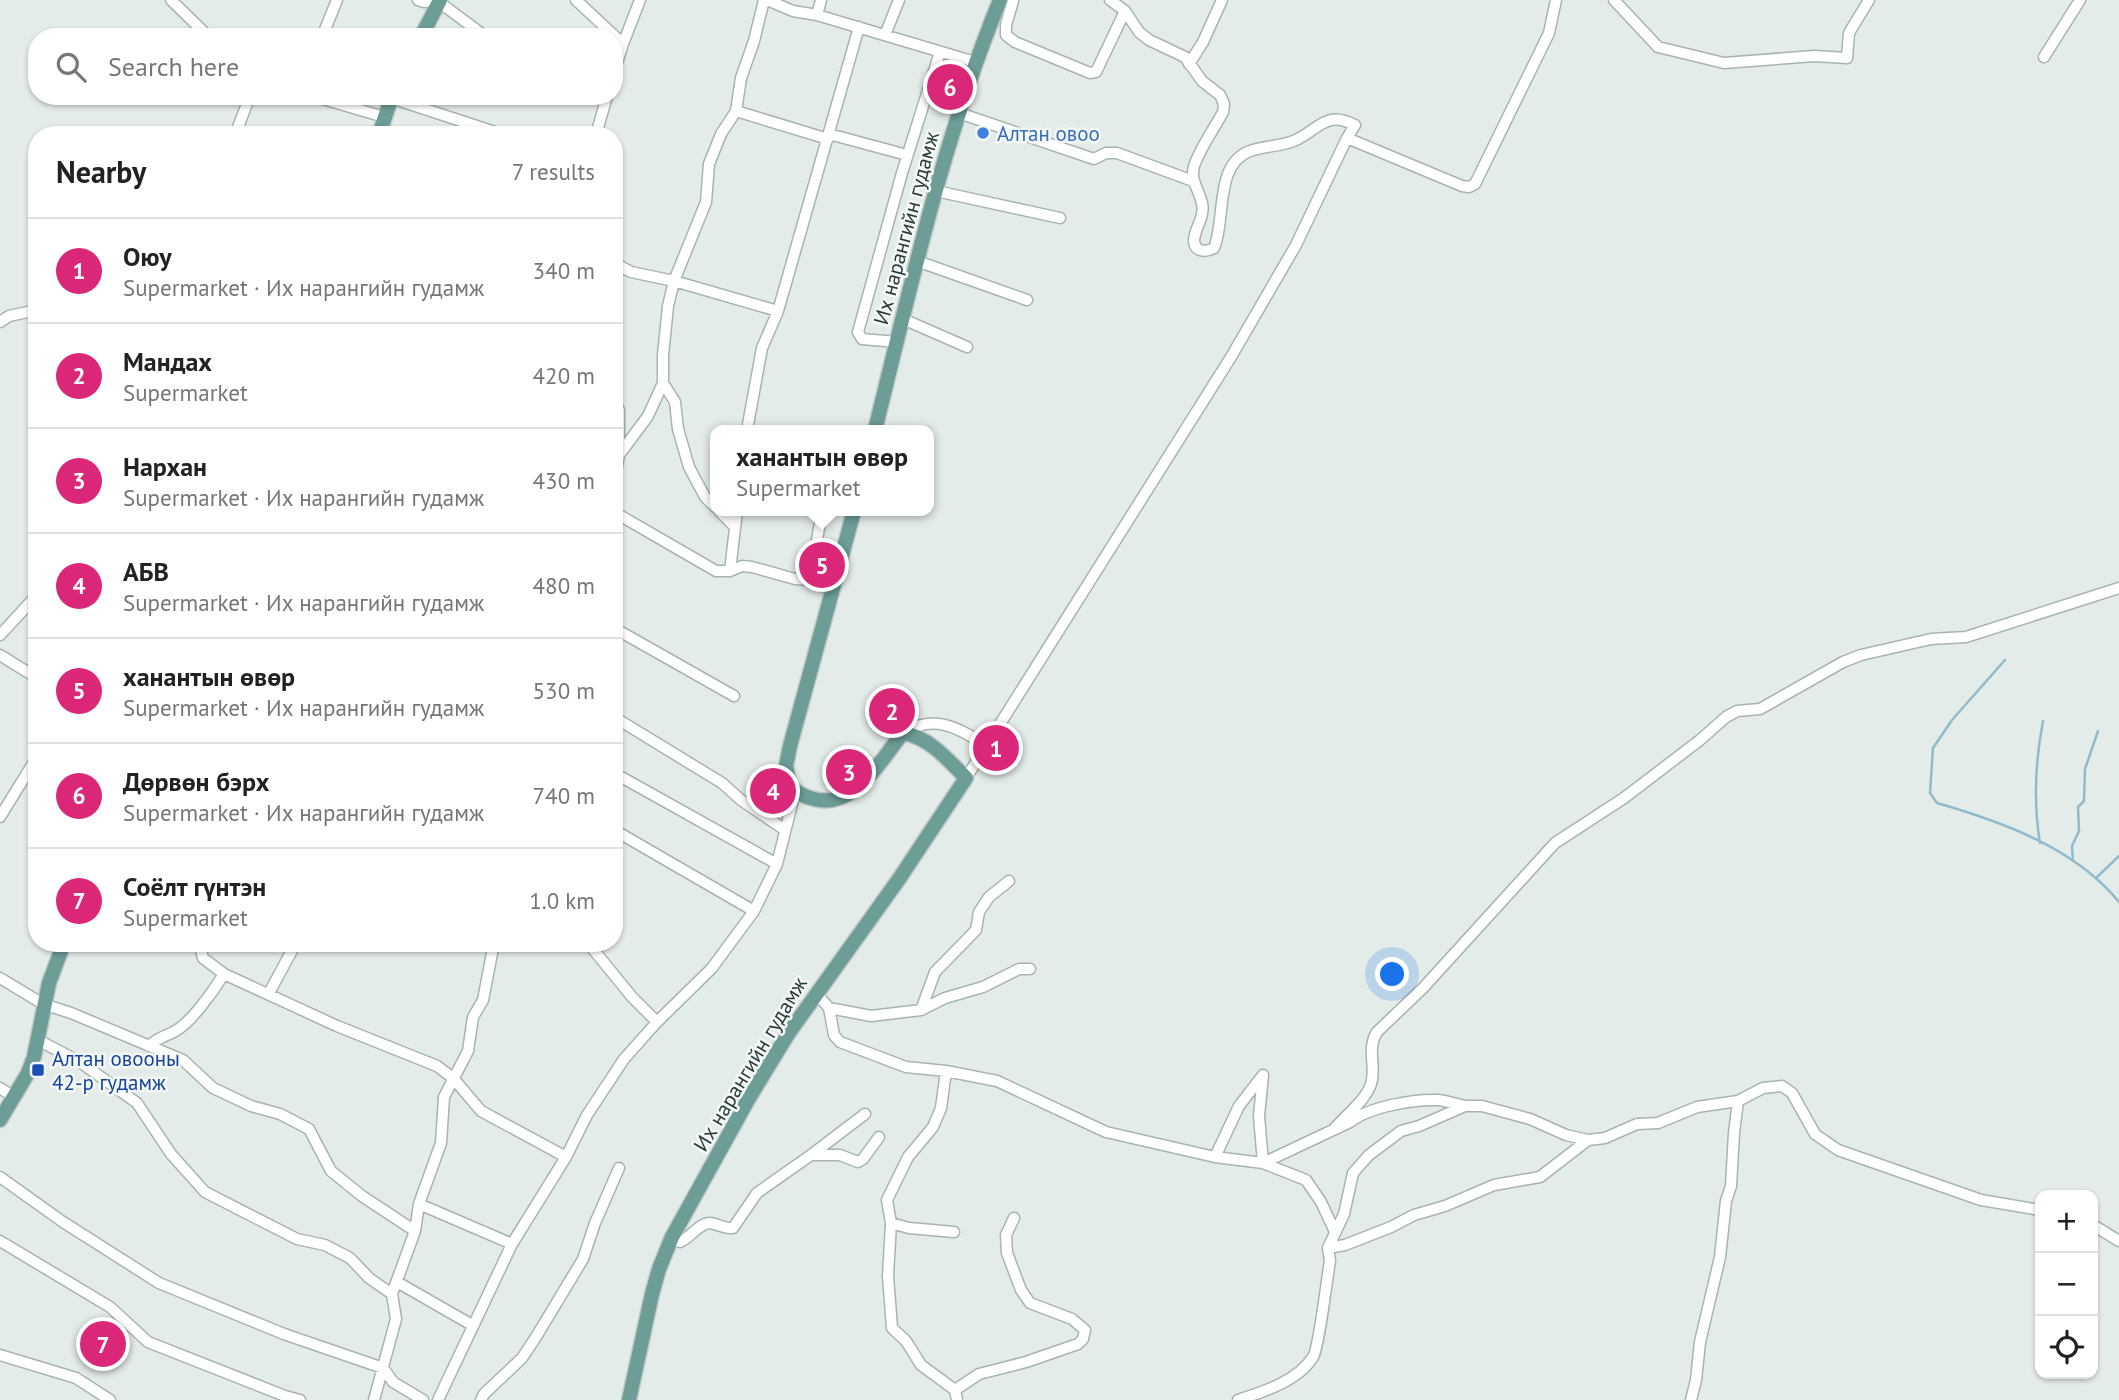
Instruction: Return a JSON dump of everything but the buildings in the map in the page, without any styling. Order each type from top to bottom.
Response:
[{"type":"main road","name":"Их нарангийн гудамж","points":[[876,425],[936,191],[975,62],[1000,0]]},
{"type":"main road","points":[[426,28],[440,1]]},
{"type":"main road","points":[[382,126],[388,105]]},
{"type":"main road","points":[[853,516],[786,766],[790,786],[795,792],[825,801],[847,795],[860,786],[903,733],[915,734],[937,749],[966,778]]},
{"type":"main road","name":"Их нарангийн гудамж","points":[[629,1400],[652,1294],[672,1237],[749,1098],[816,993],[899,879],[966,778]]},
{"type":"main road","points":[[0,1120],[28,1073],[38,1040],[43,1004],[61,952]]},
{"type":"street","points":[[171,0],[200,28]]},
{"type":"street","points":[[326,28],[337,0]]},
{"type":"street","points":[[418,0],[440,1],[474,28]]},
{"type":"street","points":[[576,0],[606,28]]},
{"type":"street","points":[[623,44],[640,0]]},
{"type":"street","points":[[623,450],[648,416],[663,383],[668,306],[674,281],[706,202],[709,164],[721,134],[736,111],[741,78],[765,0],[793,11],[817,15],[975,62]]},
{"type":"street","points":[[817,15],[821,0]]},
{"type":"street","points":[[885,35],[899,0]]},
{"type":"street","points":[[1000,0],[1014,0],[1006,35],[1014,42],[1090,73],[1096,72],[1125,11]]},
{"type":"street","points":[[966,778],[1231,357],[1296,246],[1355,125],[1342,119],[1331,118],[1289,144],[1249,151],[1230,171],[1214,248],[1208,252],[1201,251],[1194,240],[1202,217],[1202,202],[1193,181],[1193,167],[1223,112],[1220,95],[1202,81],[1185,57],[1149,40],[1139,32],[1125,11],[1110,0]]},
{"type":"street","points":[[1189,64],[1203,42],[1222,0]]},
{"type":"street","points":[[1347,138],[1462,187],[1475,184],[1549,33],[1556,0]]},
{"type":"street","points":[[1614,0],[1658,47],[1724,63],[1801,57],[1847,58],[1849,33],[1869,0]]},
{"type":"street","points":[[1849,33],[1878,0]]},
{"type":"street","points":[[2044,57],[2080,0]]},
{"type":"street","points":[[748,425],[762,348],[778,311],[859,27]]},
{"type":"street","points":[[897,342],[862,339],[858,332],[907,155],[940,52]]},
{"type":"street","points":[[238,126],[247,105]]},
{"type":"street","points":[[343,105],[384,117]]},
{"type":"street","points":[[415,105],[477,126]]},
{"type":"street","points":[[599,126],[604,105]]},
{"type":"street","points":[[736,111],[907,155]]},
{"type":"street","points":[[959,113],[1094,159],[1106,153],[1117,153],[1193,181]]},
{"type":"street","points":[[936,191],[1060,218]]},
{"type":"street","points":[[917,261],[1027,300]]},
{"type":"street","points":[[623,268],[778,311]]},
{"type":"street","points":[[0,322],[9,316],[28,312]]},
{"type":"street","points":[[902,318],[967,347]]},
{"type":"street","points":[[663,383],[675,402],[678,429],[689,467],[710,502]]},
{"type":"street","points":[[724,516],[735,527]]},
{"type":"street","points":[[730,571],[736,516]]},
{"type":"street","points":[[810,580],[821,516]]},
{"type":"street","points":[[623,517],[716,571],[752,567],[795,579],[810,580],[832,591]]},
{"type":"street","points":[[1335,1128],[1364,1097],[1372,1082],[1372,1041],[1377,1032],[1423,988],[1555,843],[1588,824],[1671,763],[1726,717],[1737,711],[1759,709],[1843,662],[1861,655],[1931,639],[1966,637],[2119,588]]},
{"type":"street","points":[[0,635],[28,605]]},
{"type":"street","points":[[623,633],[734,696]]},
{"type":"street","points":[[0,655],[28,672]]},
{"type":"street","points":[[623,722],[722,783],[741,800],[785,830]]},
{"type":"street","points":[[903,733],[916,724],[952,726],[987,746]]},
{"type":"street","points":[[0,817],[28,778]]},
{"type":"street","points":[[623,778],[777,864]]},
{"type":"street","points":[[431,1400],[438,1400],[512,1244],[566,1157],[587,1115],[624,1059],[712,968],[754,911],[777,864],[795,792]]},
{"type":"street","points":[[623,836],[754,911]]},
{"type":"street","points":[[921,1010],[935,972],[976,930],[979,912],[989,898],[1009,881]]},
{"type":"street","points":[[201,952],[203,958],[224,974],[337,1026],[437,1066],[453,1078],[481,1111],[566,1157]]},
{"type":"street","points":[[269,993],[291,952]]},
{"type":"street","points":[[374,1400],[396,1319],[392,1294],[415,1231],[419,1205],[441,1143],[444,1097],[468,1051],[473,1017],[483,1000],[492,952]]},
{"type":"street","points":[[595,952],[632,997],[657,1022]]},
{"type":"street","points":[[829,1009],[871,1016],[921,1010],[945,998],[983,987],[1019,969],[1030,969]]},
{"type":"street","points":[[149,1046],[160,1036],[178,1030],[210,996],[224,974]]},
{"type":"street","points":[[0,978],[43,1004],[183,1060],[213,1088],[251,1106],[280,1114],[309,1129],[331,1171],[362,1196],[415,1231]]},
{"type":"street","points":[[816,993],[829,1009],[834,1035],[840,1042],[906,1068],[946,1071],[997,1081],[1106,1132],[1215,1157],[1263,1163],[1306,1180],[1321,1202],[1335,1232]]},
{"type":"street","points":[[38,1040],[80,1062],[137,1103],[171,1154],[205,1192],[298,1239],[325,1245],[350,1258],[369,1278],[392,1294]]},
{"type":"street","points":[[946,1071],[941,1108],[933,1127],[908,1157],[887,1200],[891,1223],[888,1276],[892,1328],[906,1341],[921,1365],[956,1395],[979,1374],[1078,1345],[1083,1339],[1085,1330],[1072,1319],[1030,1303],[1021,1290],[1007,1253],[1006,1236],[1014,1218]]},
{"type":"street","points":[[1215,1157],[1239,1106],[1263,1075],[1259,1116],[1263,1163]]},
{"type":"street","points":[[1263,1163],[1379,1108],[1425,1100],[1482,1106],[1530,1119],[1547,1128],[1588,1140],[1605,1138],[1637,1124],[1658,1123],[1696,1107],[1738,1101],[1763,1088],[1782,1086],[1792,1093],[1815,1134],[1838,1150],[1980,1200],[2035,1209]]},
{"type":"street","points":[[0,1088],[14,1097]]},
{"type":"street","points":[[1691,1400],[1700,1342],[1720,1257],[1725,1209],[1731,1186],[1738,1101]]},
{"type":"street","points":[[1238,1400],[1269,1390],[1300,1371],[1314,1356],[1330,1261],[1328,1248],[1344,1214],[1353,1173],[1369,1155],[1401,1131],[1465,1106]]},
{"type":"street","points":[[672,1237],[680,1242],[711,1223],[733,1228],[757,1193],[865,1114]]},
{"type":"street","points":[[811,1155],[840,1155],[858,1162],[879,1137]]},
{"type":"street","points":[[1328,1248],[1345,1245],[1494,1185],[1540,1177],[1588,1140]]},
{"type":"street","points":[[481,1400],[522,1358],[583,1259],[618,1168]]},
{"type":"street","points":[[0,1177],[62,1222],[159,1283],[284,1334],[383,1368],[393,1382],[422,1400]]},
{"type":"street","points":[[419,1205],[512,1244]]},
{"type":"street","points":[[891,1223],[909,1228],[954,1232]]},
{"type":"street","points":[[2098,1228],[2119,1241]]},
{"type":"street","points":[[0,1241],[110,1307],[148,1342],[300,1400]]},
{"type":"street","points":[[397,1282],[472,1325]]},
{"type":"street","points":[[0,1354],[76,1378],[110,1400]]},
{"type":"waterway","points":[[2005,660],[1952,720],[1933,748],[1930,793],[1937,803],[2012,828],[2059,852],[2081,866],[2119,902]]},
{"type":"waterway","points":[[2040,843],[2036,782],[2043,721]]},
{"type":"waterway","points":[[2073,861],[2072,846],[2079,831],[2078,807],[2084,801],[2085,769],[2098,731]]},
{"type":"waterway","points":[[2096,878],[2119,856]]},
{"type":"place","name":"Дөрвөн бэрх","points":[[950,87]]},
{"type":"place","name":"Алтан овоо","points":[[983,133]]},
{"type":"place","name":"ханантын өвөр","points":[[822,565]]},
{"type":"place","name":"Мандах","points":[[892,711]]},
{"type":"place","name":"Оюу","points":[[996,748]]},
{"type":"place","name":"Нархан","points":[[849,772]]},
{"type":"place","name":"АБВ","points":[[773,791]]},
{"type":"place","name":"Алтан овооны 42-р гудамж","points":[[38,1070]]},
{"type":"place","name":"Соёлт гүнтэн","points":[[103,1344]]}]
